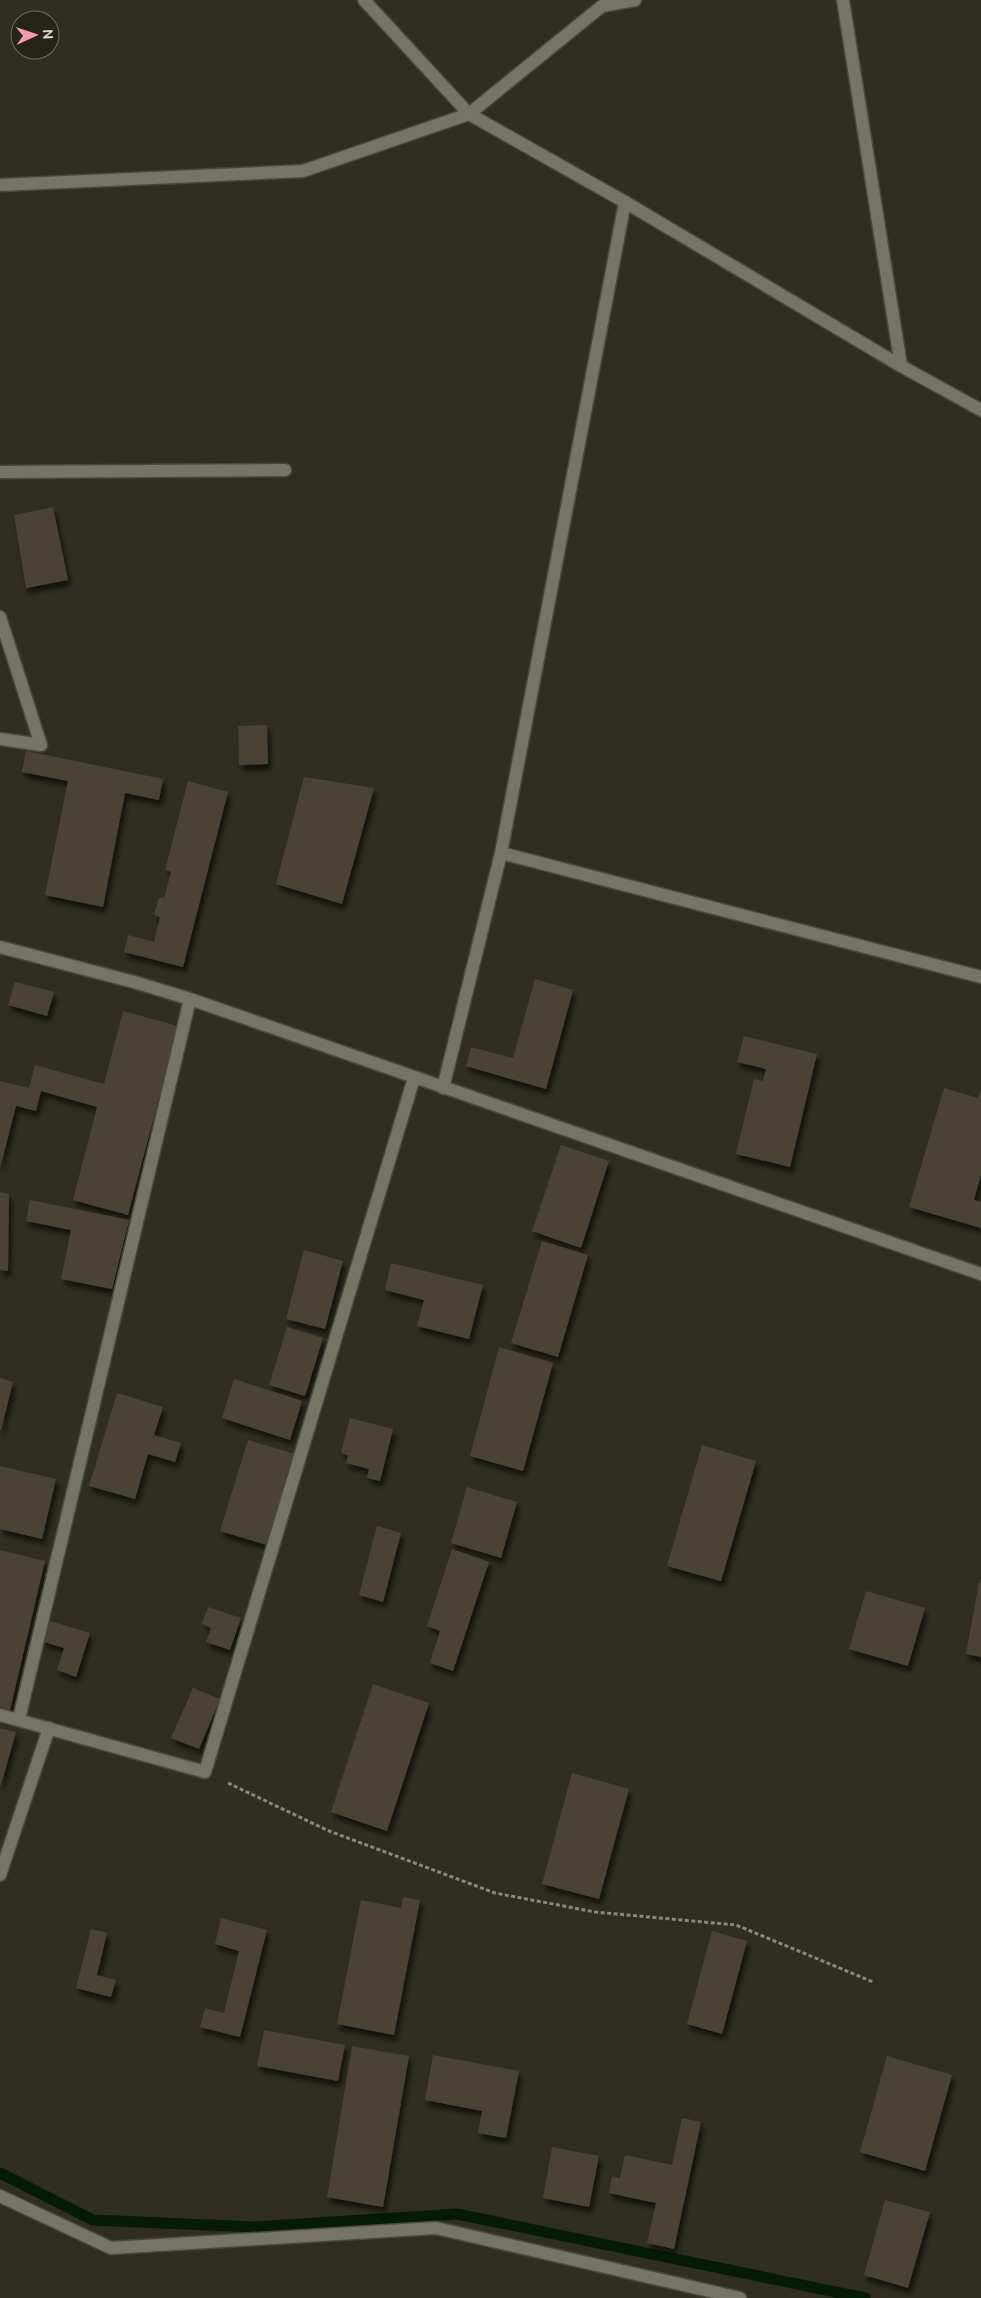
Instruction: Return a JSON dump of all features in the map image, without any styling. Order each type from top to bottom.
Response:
[{"type":"street","points":[[364,0],[469,114],[625,202],[901,366],[981,410]]},
{"type":"street","points":[[0,185],[303,170],[469,114],[602,6],[635,0]]},
{"type":"street","points":[[843,0],[901,366]]},
{"type":"street","points":[[443,1088],[501,853],[625,202]]},
{"type":"street","points":[[0,472],[285,470]]},
{"type":"street","points":[[0,617],[41,744],[0,739]]},
{"type":"street","points":[[501,853],[981,977]]},
{"type":"street","points":[[0,947],[134,982],[190,999],[981,1274]]},
{"type":"street","points":[[19,1719],[190,999]]},
{"type":"street","points":[[0,1715],[205,1772],[414,1078]]},
{"type":"street","points":[[0,1875],[49,1728]]},
{"type":"street","points":[[0,2196],[111,2248],[277,2240],[436,2228],[740,2298]]},
{"type":"path","points":[[205,1772],[329,1831],[495,1893],[595,1912],[736,1925],[873,1982]]},
{"type":"building","points":[[53,507],[68,580],[26,588],[14,515]]},
{"type":"building","points":[[267,725],[268,764],[239,765],[238,726]]},
{"type":"building","points":[[26,751],[163,779],[159,800],[125,793],[103,907],[45,895],[68,781],[22,772]]},
{"type":"building","points":[[304,777],[374,788],[342,904],[276,884]]},
{"type":"building","points":[[188,781],[228,792],[183,967],[124,952],[128,935],[154,942],[160,917],[154,915],[159,897],[164,898],[171,872],[165,870]]},
{"type":"building","points":[[535,979],[573,990],[546,1089],[466,1066],[471,1047],[513,1058]]},
{"type":"building","points":[[15,982],[54,992],[47,1016],[8,1005]]},
{"type":"building","points":[[123,1011],[178,1026],[128,1215],[73,1200],[97,1107],[41,1091],[36,1111],[16,1106],[0,1168],[0,1081],[29,1088],[35,1065],[104,1084]]},
{"type":"building","points":[[744,1036],[817,1054],[790,1167],[736,1154],[754,1079],[763,1081],[766,1069],[737,1062]]},
{"type":"building","points":[[944,1088],[978,1098],[981,1090],[981,1175],[974,1200],[981,1202],[981,1228],[909,1207]]},
{"type":"building","points":[[561,1145],[609,1161],[581,1248],[532,1231]]},
{"type":"building","points":[[0,1192],[9,1194],[8,1271],[0,1270]]},
{"type":"building","points":[[30,1200],[129,1220],[112,1289],[61,1279],[71,1230],[26,1221]]},
{"type":"building","points":[[542,1241],[588,1255],[558,1357],[511,1343]]},
{"type":"building","points":[[304,1250],[343,1261],[325,1329],[286,1319]]},
{"type":"building","points":[[391,1263],[483,1285],[469,1339],[417,1326],[424,1300],[385,1290]]},
{"type":"building","points":[[287,1327],[323,1338],[305,1396],[269,1385]]},
{"type":"building","points":[[499,1347],[553,1363],[523,1471],[470,1456]]},
{"type":"building","points":[[0,1378],[13,1382],[1,1430],[0,1430]]},
{"type":"building","points":[[234,1379],[302,1401],[290,1440],[222,1418]]},
{"type":"building","points":[[117,1393],[163,1407],[154,1435],[181,1443],[175,1462],[148,1454],[135,1499],[89,1486]]},
{"type":"building","points":[[350,1418],[393,1429],[380,1481],[367,1478],[369,1469],[346,1463],[348,1455],[341,1453]]},
{"type":"building","points":[[248,1440],[295,1454],[267,1545],[220,1531]]},
{"type":"building","points":[[702,1445],[756,1461],[721,1581],[667,1566]]},
{"type":"building","points":[[0,1466],[56,1479],[42,1539],[0,1529]]},
{"type":"building","points":[[467,1487],[517,1502],[501,1558],[451,1543]]},
{"type":"building","points":[[377,1526],[401,1533],[383,1602],[359,1595]]},
{"type":"building","points":[[452,1549],[489,1562],[453,1671],[430,1663],[440,1631],[427,1626]]},
{"type":"building","points":[[0,1550],[45,1561],[10,1710],[0,1707]]},
{"type":"building","points":[[979,1582],[981,1583],[981,1657],[966,1654]]},
{"type":"building","points":[[866,1591],[925,1608],[908,1666],[849,1649]]},
{"type":"building","points":[[208,1607],[241,1618],[230,1650],[206,1642],[211,1628],[202,1624]]},
{"type":"building","points":[[47,1620],[90,1633],[76,1677],[57,1670],[64,1648],[41,1641]]},
{"type":"building","points":[[373,1684],[429,1703],[387,1831],[331,1812]]},
{"type":"building","points":[[193,1688],[220,1699],[199,1749],[171,1738]]},
{"type":"building","points":[[0,1728],[16,1732],[1,1785],[0,1785]]},
{"type":"building","points":[[572,1773],[629,1789],[599,1899],[542,1884]]},
{"type":"building","points":[[403,1897],[420,1900],[394,2035],[337,2024],[361,1900],[401,1908]]},
{"type":"building","points":[[221,1918],[267,1930],[240,2037],[200,2027],[205,2008],[224,2013],[239,1951],[215,1944]]},
{"type":"building","points":[[91,1929],[107,1933],[97,1975],[116,1980],[111,1997],[76,1988]]},
{"type":"building","points":[[712,1931],[747,1941],[722,2034],[687,2024]]},
{"type":"building","points":[[264,2030],[345,2045],[338,2081],[257,2066]]},
{"type":"building","points":[[352,2046],[409,2056],[383,2207],[327,2197]]},
{"type":"building","points":[[433,2055],[519,2071],[506,2138],[478,2133],[482,2111],[425,2100]]},
{"type":"building","points":[[887,2056],[952,2075],[925,2171],[860,2152]]},
{"type":"building","points":[[682,2118],[701,2122],[674,2249],[647,2243],[656,2203],[609,2193],[612,2176],[620,2178],[625,2155],[672,2165]]},
{"type":"building","points":[[552,2147],[599,2156],[589,2207],[543,2198]]},
{"type":"building","points":[[885,2200],[930,2212],[908,2288],[864,2275]]},
{"type":"waterway","points":[[0,2173],[93,2220],[255,2227],[457,2214],[865,2298]]}]
